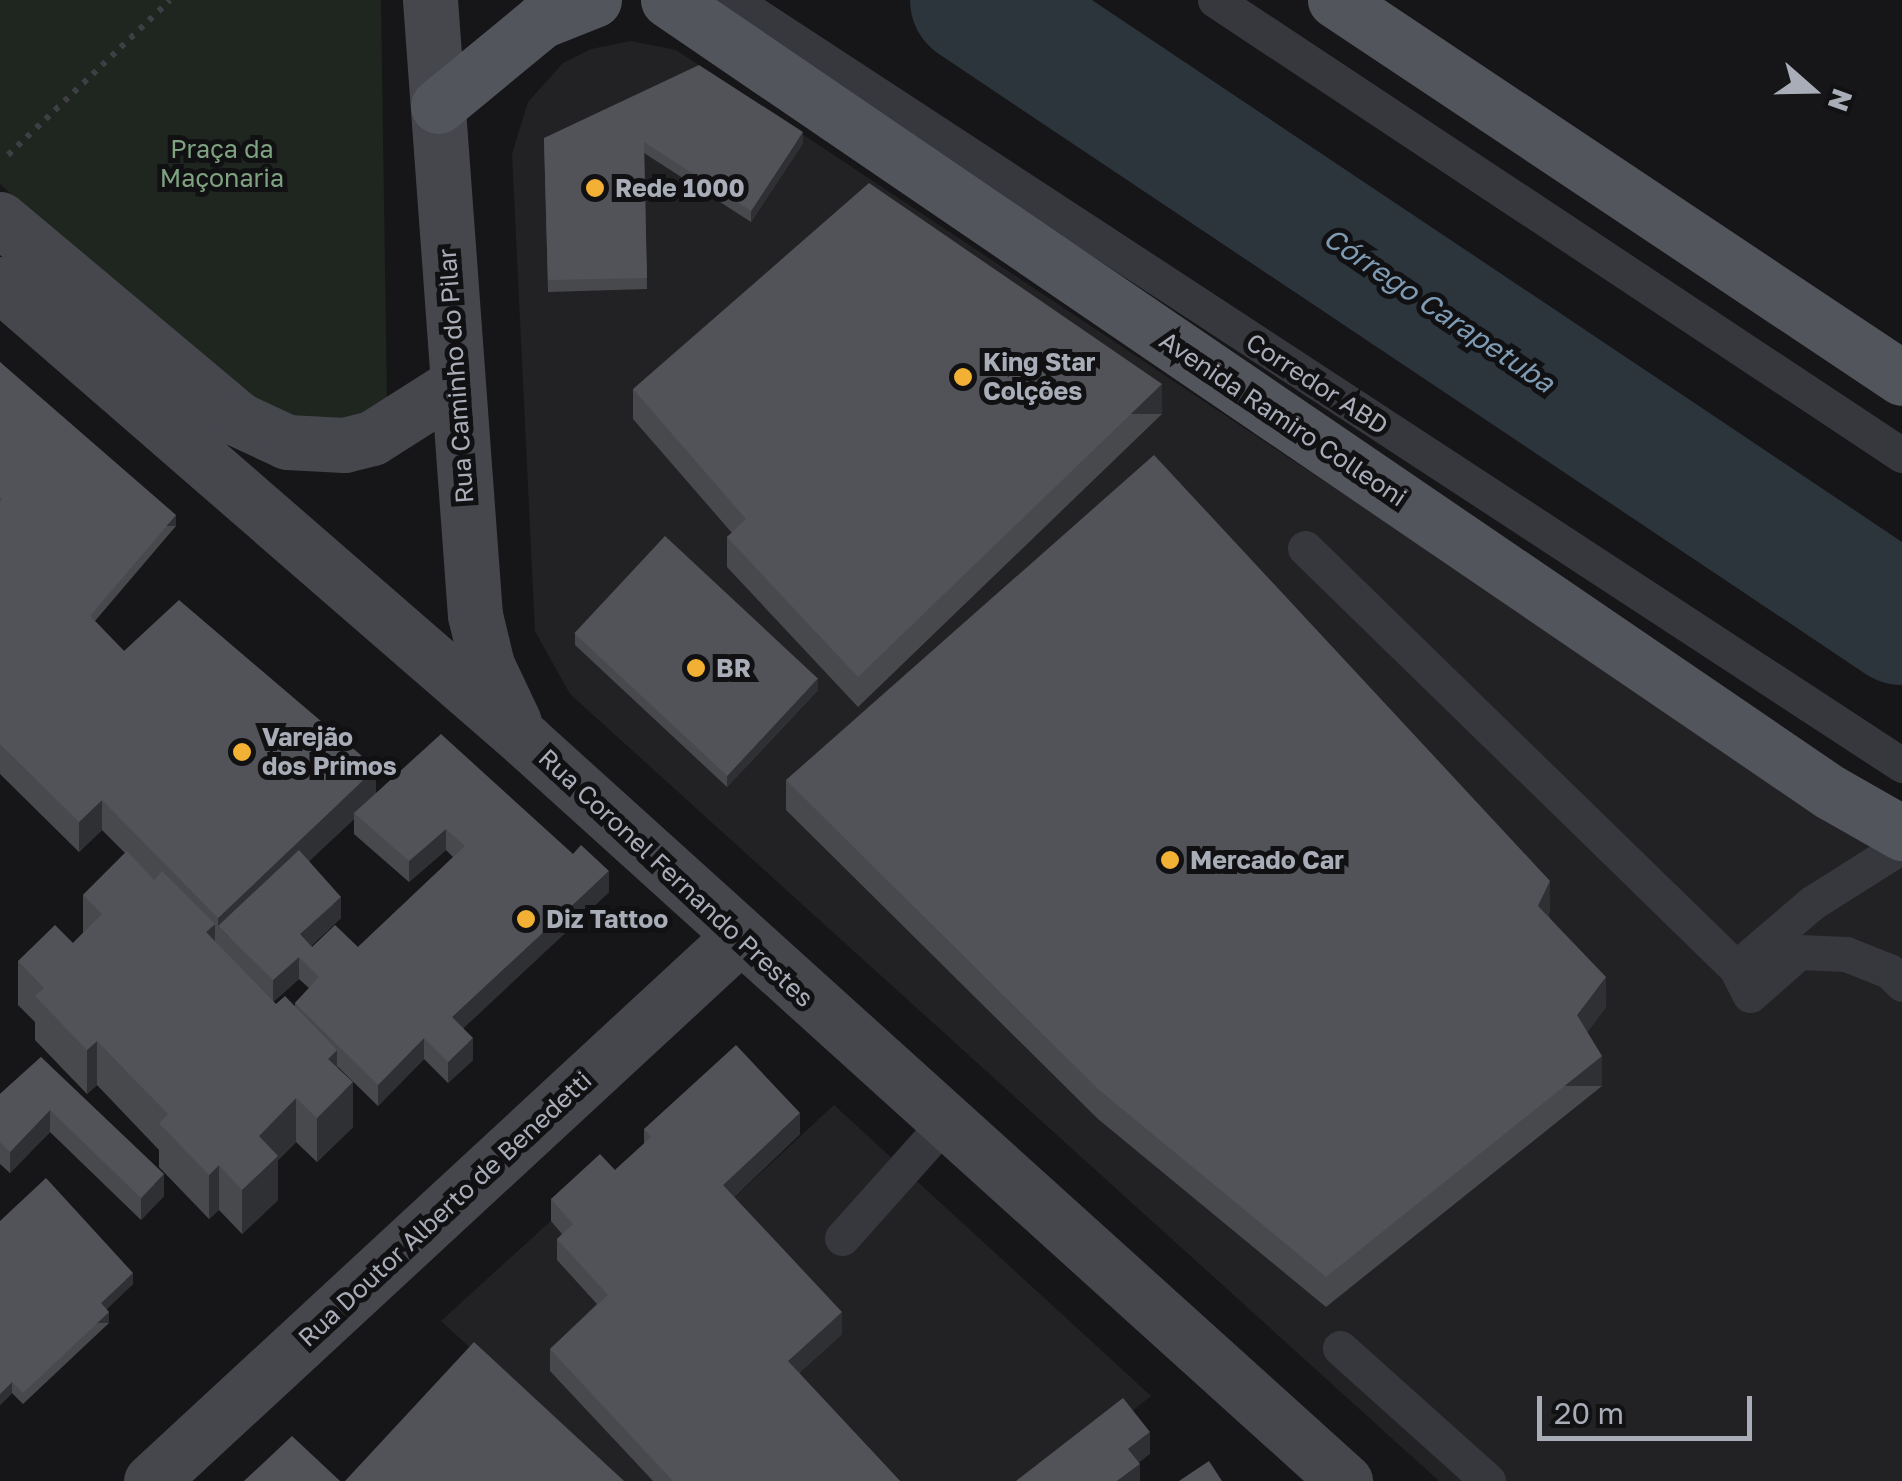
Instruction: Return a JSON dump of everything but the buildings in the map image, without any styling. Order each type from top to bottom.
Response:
[{"type":"main road","name":"Rua Caminho do Pilar","points":[[430,0],[454,386],[476,615],[500,700],[526,741]]},
{"type":"main road","points":[[438,106],[541,21],[594,0]]},
{"type":"main road","name":"Avenida Ramiro Colleoni","points":[[668,0],[1830,792],[1902,833]]},
{"type":"main road","points":[[1335,0],[1902,378]]},
{"type":"main road","points":[[0,219],[238,419],[287,442],[344,445],[372,438],[454,386]]},
{"type":"main road","name":"Rua Coronel Fernando Prestes","points":[[0,284],[526,741],[1344,1481]]},
{"type":"main road","name":"Rua Doutor Alberto de Benedetti","points":[[151,1481],[739,937]]},
{"type":"lane","name":"Corredor ABD","points":[[733,0],[1902,765]]},
{"type":"lane","points":[[1215,0],[1902,455]]},
{"type":"lane","points":[[1305,548],[1736,968],[1750,995],[1799,952],[1846,954],[1889,971],[1902,984]]},
{"type":"lane","points":[[1736,968],[1812,904],[1902,846]]},
{"type":"lane","points":[[842,1238],[945,1123]]},
{"type":"lane","points":[[1340,1348],[1488,1481]]},
{"type":"path","points":[[0,163],[170,0]]},
{"type":"shaded area","points":[[631,41],[676,50],[1841,825],[1902,856],[1902,1481],[1439,1481],[570,694],[535,631],[512,154],[528,102],[563,63],[591,49]]},
{"type":"shaded area","points":[[834,1105],[1151,1396],[1044,1481],[615,1481],[441,1321],[600,1176],[673,1254]]},
{"type":"green space","name":"Praça da Maçonaria","points":[[0,0],[381,0],[387,401],[366,422],[315,425],[247,402],[0,184]]},
{"type":"waterway","name":"Córrego Carapetuba","points":[[975,0],[1902,620]]},
{"type":"place","name":"Rede 1000","points":[[595,188]]},
{"type":"place","name":"King Star Colções","points":[[963,377]]},
{"type":"place","name":"BR","points":[[696,668]]},
{"type":"place","name":"Varejão dos Primos","points":[[242,752]]},
{"type":"place","name":"Mercado Car","points":[[1170,860]]},
{"type":"place","name":"Diz Tattoo","points":[[526,919]]}]
